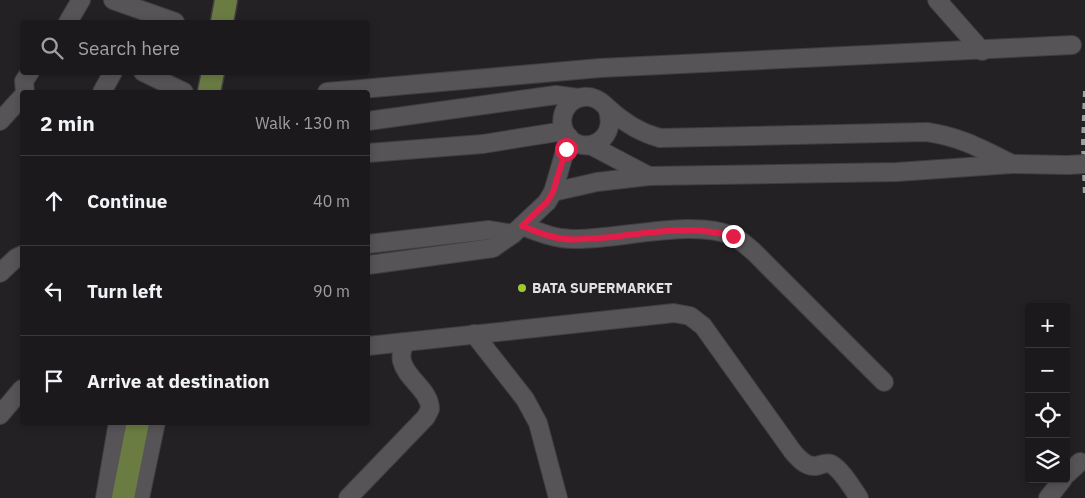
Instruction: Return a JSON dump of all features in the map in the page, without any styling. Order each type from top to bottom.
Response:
[{"type":"main road","points":[[222,20],[226,0]]},
{"type":"main road","points":[[209,90],[212,75]]},
{"type":"main road","points":[[123,498],[137,425]]},
{"type":"street","points":[[69,20],[81,0]]},
{"type":"street","points":[[113,0],[168,20]]},
{"type":"street","points":[[937,0],[982,51]]},
{"type":"street","points":[[350,90],[600,68],[982,51],[1072,45]]},
{"type":"street","points":[[25,90],[24,81],[28,75]]},
{"type":"street","points":[[103,90],[111,75]]},
{"type":"street","points":[[150,75],[180,90]]},
{"type":"street","points":[[370,120],[556,95],[578,98]]},
{"type":"street","points":[[370,265],[493,248],[518,230],[547,202],[553,192],[566,134],[563,115],[566,108],[572,102],[586,96],[602,102],[607,108],[648,135],[660,138],[927,132],[947,135],[967,142],[1012,164]]},
{"type":"street","points":[[0,121],[20,99]]},
{"type":"street","points":[[590,145],[604,138],[608,132],[611,124],[607,108]]},
{"type":"street","points":[[370,153],[483,144],[566,134],[575,142],[590,145],[649,176]]},
{"type":"street","points":[[553,192],[597,182],[649,176],[897,172],[1012,164],[1076,164]]},
{"type":"street","points":[[370,244],[490,230],[518,230],[555,238],[572,239],[591,239],[683,229],[713,231],[733,236],[754,252],[884,382]]},
{"type":"street","points":[[0,273],[20,256]]},
{"type":"street","points":[[370,346],[674,313],[690,316],[702,326],[801,461],[807,465],[815,466],[825,463],[831,464],[838,470],[859,498]]},
{"type":"street","points":[[474,334],[525,399],[538,423],[558,498]]},
{"type":"street","points":[[348,498],[426,417],[430,409],[428,399],[402,363],[401,354],[404,342]]},
{"type":"street","points":[[0,415],[20,391]]},
{"type":"street","points":[[105,498],[117,425]]},
{"type":"street","points":[[140,498],[155,425]]},
{"type":"street","points":[[1070,471],[1080,462]]},
{"type":"street","points":[[1048,498],[1060,483]]},
{"type":"railway","points":[[1085,91],[1083,143],[1085,197]]},
{"type":"place","name":"BATA SUPERMARKET","points":[[522,288]]},
{"type":"route","points":[[566,149],[553,192],[547,202],[522,226],[555,238],[572,239],[591,239],[683,229],[713,231],[733,236]]}]
